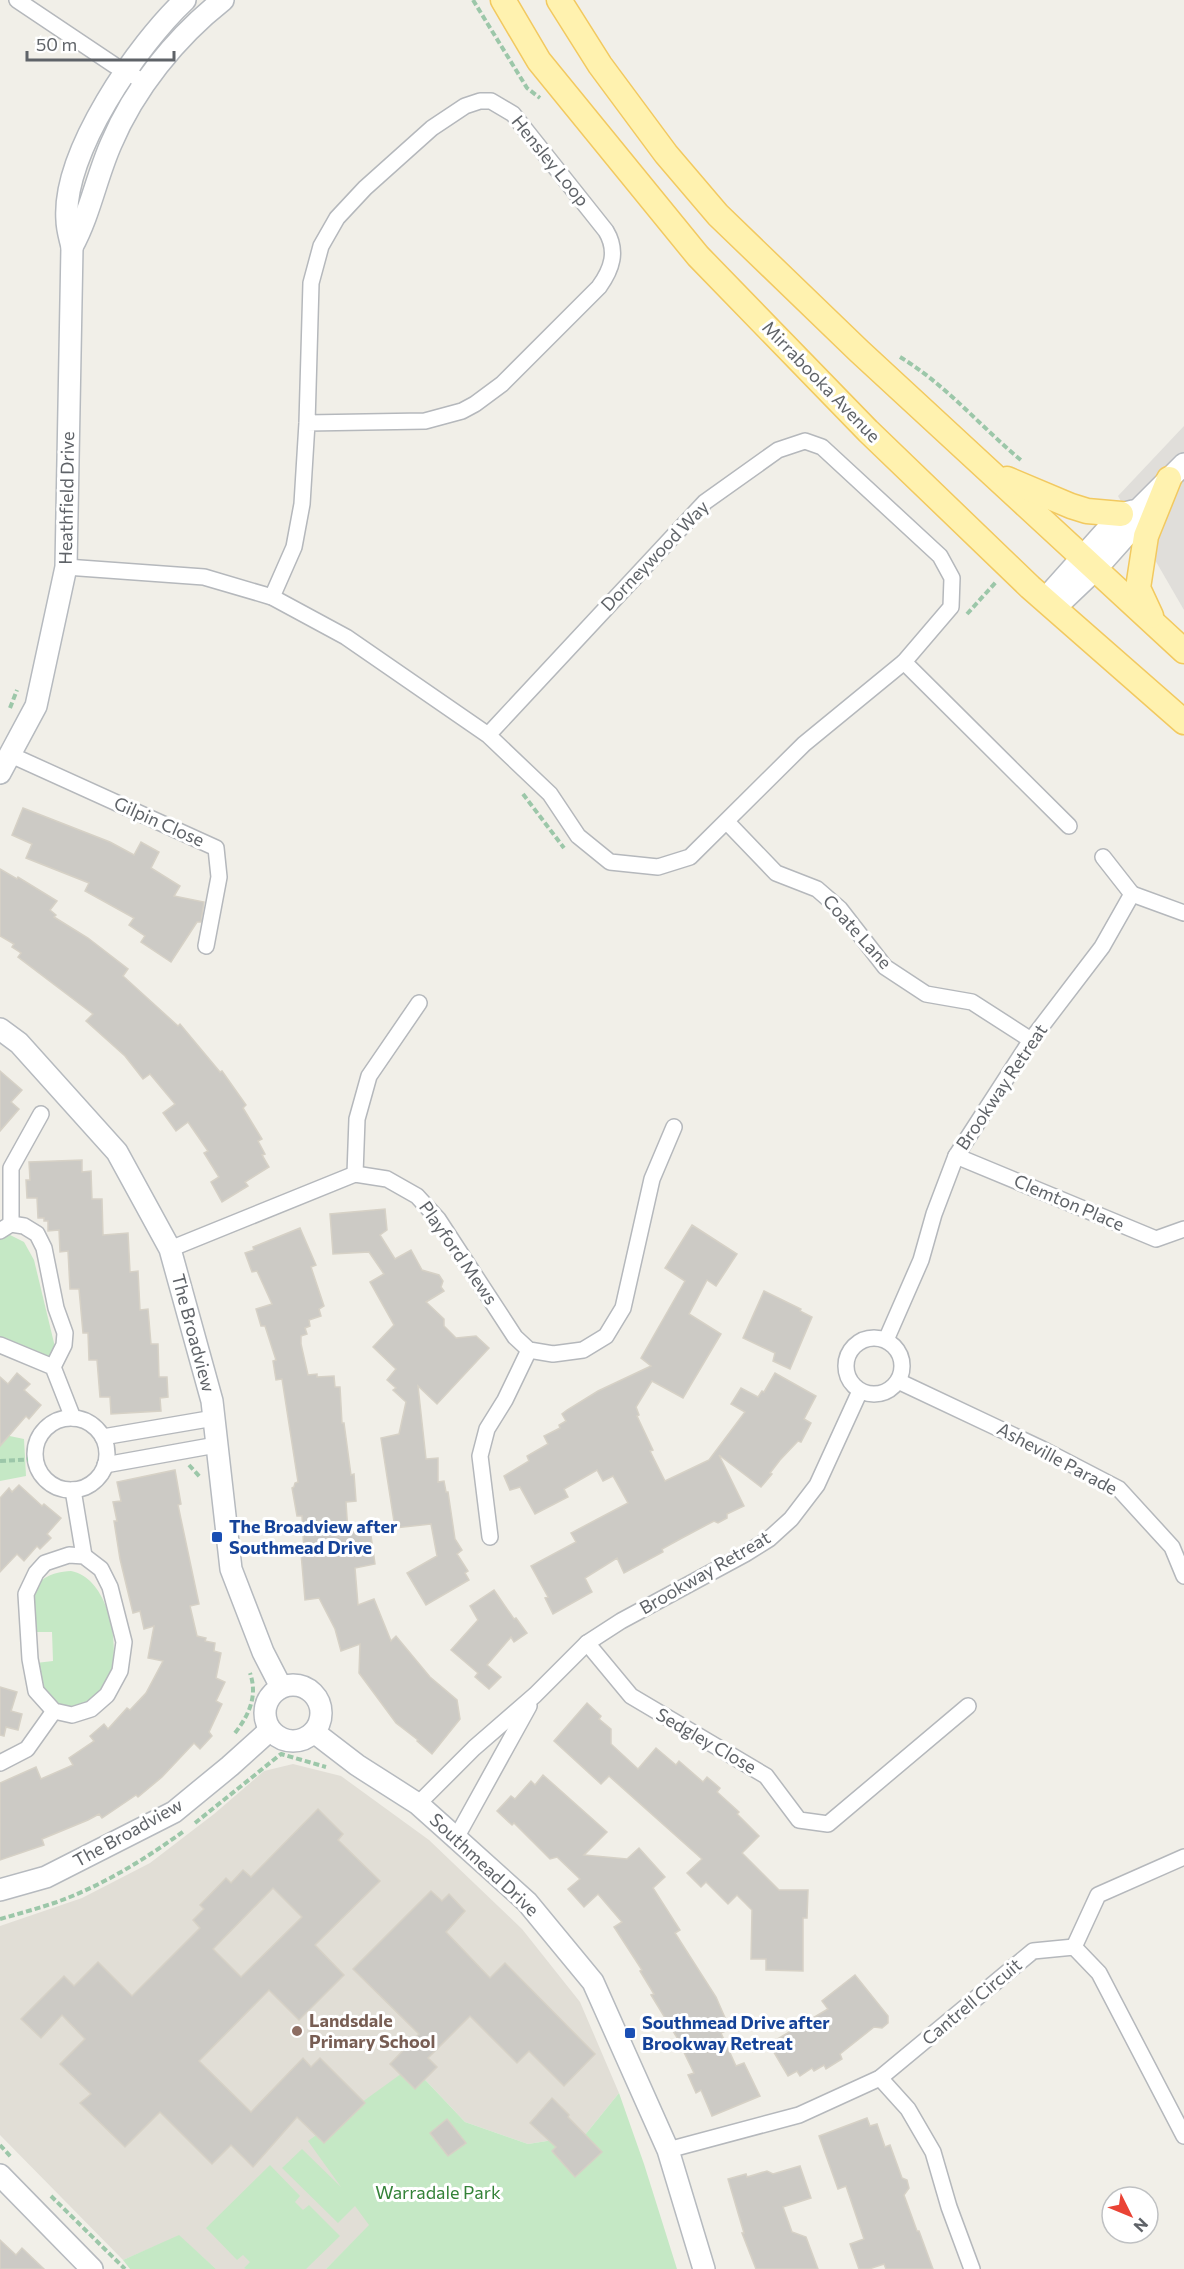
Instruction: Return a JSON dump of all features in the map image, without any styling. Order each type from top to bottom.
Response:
[{"type":"main road","points":[[559,0],[600,65],[666,154],[718,215],[859,351],[1184,651]]},
{"type":"main road","name":"Mirrabooka Avenue","points":[[504,5],[538,61],[699,256],[868,432],[1050,603],[1184,722]]},
{"type":"main road","points":[[1156,625],[1138,588],[1146,536],[1176,472]]},
{"type":"main road","points":[[993,474],[1087,511],[1130,511]]},
{"type":"street","points":[[17,0],[146,83]]},
{"type":"street","name":"Heathfield Drive","points":[[0,773],[36,705],[66,567],[72,247],[66,219],[72,180],[95,123],[125,71],[152,36],[185,0]]},
{"type":"street","name":"Heathfield Drive","points":[[72,247],[84,225],[110,146],[129,109],[146,83],[181,40],[223,0]]},
{"type":"street","name":"Hensley Loop","points":[[272,597],[294,547],[302,504],[311,283],[321,246],[337,218],[389,165],[432,128],[465,106],[480,101],[491,101],[501,106],[513,114],[606,231],[612,241],[613,252],[609,274],[599,287],[502,384],[462,411],[425,421],[307,423]]},
{"type":"street","name":"Dorneywood Way","points":[[66,567],[204,577],[272,597],[346,637],[488,735],[550,794],[578,836],[610,862],[658,867],[690,857],[804,744],[904,662],[951,607],[952,578],[940,556],[822,447],[805,441],[778,450],[705,502],[488,735]]},
{"type":"street","points":[[1050,603],[1089,562],[1130,511],[1176,472]]},
{"type":"street","points":[[904,662],[1070,826]]},
{"type":"street","name":"Gilpin Close","points":[[11,755],[216,848],[219,877],[206,946]]},
{"type":"street","name":"Coate Lane","points":[[727,822],[776,873],[817,888],[840,909],[885,967],[926,994],[972,1002],[1031,1040]]},
{"type":"street","points":[[1102,857],[1132,894],[1184,913]]},
{"type":"street","name":"Brookway Retreat","points":[[886,1340],[921,1260],[934,1214],[956,1156],[1031,1040],[1101,947],[1132,894]]},
{"type":"street","points":[[170,1249],[355,1174],[357,1119],[369,1076],[419,1004]]},
{"type":"street","name":"The Broadview","points":[[0,1029],[19,1043],[117,1152],[170,1249],[212,1401],[231,1569],[263,1652],[281,1688]]},
{"type":"street","points":[[41,1114],[11,1168],[5,1227],[24,1226],[36,1234],[44,1248],[56,1308],[65,1333],[64,1345],[53,1367]]},
{"type":"street","points":[[490,1537],[480,1456],[487,1429],[505,1400],[529,1350],[553,1354],[583,1350],[606,1336],[623,1308],[652,1179],[674,1127]]},
{"type":"street","name":"Clemton Place","points":[[956,1156],[1156,1239],[1184,1229]]},
{"type":"street","name":"Playford Mews","points":[[355,1174],[387,1179],[417,1196],[438,1219],[515,1337],[529,1350]]},
{"type":"street","points":[[865,1339],[886,1340],[899,1353],[902,1363],[898,1381],[891,1389],[881,1394],[870,1395],[851,1384],[846,1374],[845,1364],[848,1353],[865,1339]]},
{"type":"street","points":[[0,1344],[53,1367],[73,1418]]},
{"type":"street","name":"Asheville Parade","points":[[898,1381],[1042,1449],[1119,1489],[1172,1547],[1184,1576]]},
{"type":"street","name":"Brookway Retreat","points":[[418,1804],[474,1748],[535,1695],[587,1643],[621,1621],[745,1554],[769,1539],[791,1519],[817,1485],[860,1391]]},
{"type":"street","points":[[73,1418],[95,1427],[103,1437],[106,1449],[105,1466],[98,1476],[89,1485],[73,1490],[49,1483],[40,1474],[35,1459],[38,1440],[49,1425],[60,1419],[73,1418]]},
{"type":"street","points":[[103,1437],[214,1418]]},
{"type":"street","points":[[105,1466],[216,1445]]},
{"type":"street","points":[[73,1490],[84,1556]]},
{"type":"street","points":[[69,1555],[84,1556],[101,1569],[110,1587],[124,1642],[120,1671],[107,1695],[91,1709],[72,1715],[54,1711],[36,1691],[30,1659],[26,1594],[36,1573],[45,1563],[69,1555]]},
{"type":"street","name":"Sedgley Close","points":[[587,1643],[631,1696],[766,1776],[799,1820],[828,1824],[968,1706]]},
{"type":"street","points":[[295,1685],[308,1689],[317,1699],[321,1713],[314,1732],[300,1740],[291,1741],[276,1736],[270,1730],[266,1721],[267,1701],[273,1693],[281,1688],[295,1685]]},
{"type":"street","name":"Brookway Retreat","points":[[456,1838],[535,1695]]},
{"type":"street","points":[[0,1763],[27,1749],[54,1711]]},
{"type":"street","name":"The Broadview","points":[[0,1890],[46,1878],[174,1812],[270,1730]]},
{"type":"street","name":"Southmead Drive","points":[[314,1732],[357,1765],[418,1804],[456,1838],[526,1902],[593,1982],[668,2150],[704,2269]]},
{"type":"street","points":[[1184,1857],[1098,1895],[1074,1947],[1100,1973],[1184,2136]]},
{"type":"street","name":"Cantrell Circuit","points":[[668,2150],[799,2115],[880,2078],[1033,1951],[1074,1947]]},
{"type":"street","points":[[880,2078],[908,2109],[933,2152],[949,2207],[972,2269]]},
{"type":"street","points":[[7,2168],[92,2269]]},
{"type":"path","points":[[896,355],[922,370],[1028,466]]},
{"type":"path","points":[[965,616],[1001,577]]},
{"type":"path","points":[[520,790],[558,843],[566,849]]},
{"type":"path","points":[[188,1450],[190,1467],[206,1482]]},
{"type":"path","points":[[0,1461],[35,1459]]},
{"type":"path","points":[[228,1740],[251,1710],[253,1682],[249,1671]]},
{"type":"path","points":[[0,1919],[55,1903],[115,1876],[160,1849],[201,1819],[281,1754],[334,1770]]},
{"type":"path","points":[[0,2145],[7,2168]]},
{"type":"path","points":[[44,2189],[125,2269]]},
{"type":"shaded area","points":[[1184,426],[1184,610],[1118,496]]},
{"type":"shaded area","name":"Landsdale Primary School","points":[[293,1764],[341,1776],[429,1840],[522,1929],[580,2002],[619,2093],[585,2135],[528,2144],[465,2122],[413,2067],[370,2225],[326,2269],[216,2269],[179,2236],[123,2260],[0,2135],[0,1926],[82,1898],[150,1863],[214,1814],[264,1771]]},
{"type":"green space","points":[[10,1235],[24,1242],[34,1260],[55,1347],[50,1357],[45,1360],[0,1341],[0,1238]]},
{"type":"green space","points":[[0,1434],[24,1439],[26,1476],[0,1481]]},
{"type":"green space","points":[[71,1571],[83,1575],[101,1595],[111,1623],[114,1651],[111,1673],[96,1696],[81,1707],[63,1709],[42,1692],[36,1663],[53,1661],[52,1632],[35,1632],[33,1608],[40,1582],[57,1573]]},
{"type":"green space","name":"Warradale Park","points":[[412,2066],[465,2122],[528,2144],[585,2135],[619,2093],[677,2269],[326,2269],[369,2225],[355,2206],[338,2223],[282,2168],[302,2149],[341,2187],[308,2141]]},
{"type":"green space","points":[[270,2165],[300,2196],[295,2202],[303,2210],[309,2205],[340,2236],[306,2269],[246,2269],[244,2268],[250,2262],[243,2255],[237,2260],[206,2228]]},
{"type":"green space","points":[[179,2235],[216,2269],[130,2269],[123,2260]]},
{"type":"building","points":[[23,808],[110,842],[134,855],[141,842],[159,852],[151,868],[180,886],[174,896],[204,902],[201,922],[197,922],[171,962],[141,942],[145,936],[129,925],[134,918],[85,891],[89,883],[26,858],[32,844],[12,835]]},
{"type":"building","points":[[0,869],[17,879],[18,877],[57,901],[50,910],[56,915],[54,917],[88,938],[128,969],[123,976],[178,1026],[180,1024],[220,1072],[222,1071],[246,1105],[243,1108],[262,1139],[258,1141],[269,1167],[245,1182],[248,1186],[222,1202],[211,1182],[219,1177],[204,1153],[208,1151],[188,1122],[176,1131],[163,1113],[175,1104],[150,1074],[143,1079],[125,1056],[86,1021],[93,1014],[18,957],[21,953],[12,947],[14,944],[0,936]]},
{"type":"building","points":[[0,1071],[22,1090],[11,1102],[19,1109],[0,1131]]},
{"type":"building","points":[[82,1160],[82,1172],[91,1171],[92,1199],[102,1199],[103,1235],[128,1233],[130,1272],[138,1271],[140,1310],[148,1309],[151,1344],[158,1344],[159,1377],[167,1377],[168,1397],[160,1398],[161,1411],[111,1414],[110,1397],[100,1397],[97,1360],[89,1360],[88,1333],[83,1333],[79,1289],[70,1289],[68,1251],[60,1252],[59,1230],[48,1231],[48,1221],[38,1218],[37,1198],[27,1198],[26,1180],[30,1180],[29,1162]]},
{"type":"building","points":[[385,1209],[387,1230],[380,1235],[395,1259],[411,1250],[422,1270],[439,1275],[443,1281],[441,1287],[444,1291],[426,1302],[444,1319],[444,1326],[456,1338],[476,1336],[489,1348],[437,1404],[418,1386],[426,1459],[438,1458],[438,1482],[444,1481],[446,1492],[448,1492],[455,1539],[462,1550],[457,1554],[468,1571],[465,1573],[469,1580],[426,1605],[407,1573],[437,1556],[431,1524],[395,1528],[381,1438],[399,1434],[406,1402],[393,1390],[396,1388],[387,1380],[396,1369],[373,1347],[394,1325],[370,1282],[384,1274],[369,1252],[333,1254],[330,1214]]},
{"type":"building","points":[[692,1225],[737,1254],[716,1286],[707,1280],[689,1314],[721,1334],[683,1398],[652,1381],[636,1407],[639,1415],[637,1416],[653,1450],[650,1451],[665,1481],[709,1460],[745,1412],[731,1404],[741,1388],[758,1397],[762,1391],[764,1392],[775,1373],[816,1396],[804,1419],[811,1423],[801,1442],[798,1441],[780,1460],[761,1487],[719,1455],[744,1506],[727,1514],[727,1518],[718,1523],[714,1521],[662,1549],[663,1552],[624,1573],[617,1558],[585,1578],[592,1592],[553,1614],[545,1598],[548,1597],[531,1566],[576,1542],[571,1533],[628,1503],[613,1476],[603,1481],[597,1470],[564,1489],[568,1497],[535,1514],[520,1487],[510,1490],[504,1476],[529,1461],[527,1456],[548,1444],[544,1436],[560,1428],[559,1425],[566,1421],[562,1414],[567,1410],[598,1391],[651,1366],[641,1358],[685,1281],[665,1268]]},
{"type":"building","points":[[300,1228],[316,1265],[311,1267],[324,1306],[319,1309],[321,1316],[309,1320],[310,1326],[305,1328],[307,1334],[301,1336],[308,1375],[334,1376],[335,1387],[340,1387],[342,1423],[344,1423],[351,1475],[354,1474],[356,1501],[346,1502],[348,1533],[370,1529],[375,1564],[355,1568],[358,1605],[374,1599],[391,1641],[396,1636],[430,1677],[457,1700],[460,1719],[432,1754],[396,1723],[359,1673],[360,1644],[341,1651],[335,1629],[319,1598],[305,1600],[301,1553],[304,1552],[302,1516],[297,1516],[292,1488],[298,1482],[282,1379],[276,1380],[273,1361],[276,1360],[265,1326],[261,1326],[256,1309],[272,1304],[257,1271],[252,1272],[245,1253],[254,1250],[253,1247]]},
{"type":"building","points":[[764,1291],[812,1317],[790,1369],[773,1361],[775,1353],[743,1338]]},
{"type":"building","points":[[17,1373],[30,1384],[24,1390],[41,1405],[29,1419],[26,1416],[0,1446],[0,1377],[8,1384]]},
{"type":"building","points":[[175,1470],[181,1504],[178,1505],[199,1604],[190,1606],[197,1636],[215,1643],[214,1651],[221,1653],[216,1678],[225,1682],[216,1701],[222,1704],[209,1732],[212,1736],[200,1749],[194,1743],[162,1777],[138,1797],[136,1795],[102,1818],[99,1814],[42,1839],[44,1845],[0,1860],[0,1783],[36,1767],[41,1779],[73,1765],[69,1758],[94,1741],[90,1736],[104,1724],[108,1729],[127,1708],[130,1710],[146,1693],[163,1661],[148,1658],[154,1626],[144,1629],[140,1611],[133,1613],[120,1559],[113,1502],[121,1501],[117,1482]]},
{"type":"building","points":[[19,1485],[42,1506],[44,1504],[61,1518],[47,1534],[51,1538],[40,1549],[37,1546],[24,1561],[17,1554],[0,1572],[0,1498],[9,1488],[12,1492]]},
{"type":"building","points":[[494,1590],[527,1633],[514,1642],[511,1637],[487,1665],[501,1677],[489,1689],[475,1677],[478,1673],[451,1650],[478,1620],[470,1606]]},
{"type":"building","points":[[0,1687],[17,1692],[11,1711],[22,1714],[18,1730],[6,1727],[4,1736],[0,1735]]},
{"type":"building","points":[[587,1703],[601,1716],[599,1719],[611,1729],[611,1744],[638,1769],[656,1748],[676,1765],[679,1761],[703,1782],[707,1777],[720,1788],[717,1792],[739,1812],[737,1814],[759,1836],[742,1853],[779,1890],[808,1890],[807,1918],[803,1918],[803,1971],[766,1970],[766,1959],[751,1959],[752,1910],[737,1895],[728,1904],[706,1882],[701,1887],[687,1873],[702,1859],[609,1776],[601,1784],[554,1741]]},
{"type":"building","points":[[543,1775],[607,1832],[584,1855],[627,1859],[639,1848],[665,1877],[653,1888],[680,1930],[675,1933],[716,1997],[730,2029],[721,2033],[736,2066],[744,2063],[760,2096],[712,2116],[701,2090],[696,2093],[688,2075],[694,2073],[676,2036],[651,1995],[654,1994],[640,1971],[642,1970],[614,1927],[622,1922],[598,1894],[584,1907],[568,1889],[580,1879],[557,1857],[550,1859],[514,1823],[512,1825],[497,1811],[511,1796],[515,1799],[531,1781],[535,1785]]},
{"type":"building","points":[[318,1809],[343,1834],[338,1840],[380,1881],[315,1945],[344,1975],[299,2020],[269,1990],[199,2061],[251,2112],[303,2058],[311,2067],[320,2058],[365,2103],[324,2143],[297,2117],[253,2167],[231,2145],[212,2164],[160,2112],[125,2147],[80,2103],[91,2094],[60,2064],[85,2039],[62,2015],[41,2038],[21,2019],[64,1976],[74,1986],[98,1962],[132,1996],[200,1928],[193,1920],[204,1909],[200,1905],[226,1878],[231,1883],[243,1870],[251,1877]],"holes":[[[273,1888],[302,1917],[241,1977],[213,1949]]]},
{"type":"building","points":[[431,1891],[442,1901],[449,1894],[465,1911],[446,1932],[490,1978],[505,1963],[595,2054],[564,2086],[529,2051],[517,2063],[470,2016],[428,2058],[437,2067],[415,2089],[390,2064],[419,2034],[353,1969]]},
{"type":"building","points":[[855,1975],[888,2016],[888,2023],[882,2028],[874,2027],[840,2054],[842,2059],[826,2069],[824,2065],[814,2071],[812,2068],[800,2076],[797,2071],[788,2076],[769,2044],[828,2009],[822,2001]]},
{"type":"building","points":[[552,2098],[602,2152],[575,2177],[552,2151],[556,2147],[530,2123]]},
{"type":"building","points":[[867,2118],[870,2126],[877,2124],[885,2147],[890,2145],[902,2178],[907,2180],[909,2188],[904,2195],[933,2269],[886,2269],[884,2264],[869,2269],[859,2269],[850,2244],[864,2239],[846,2186],[838,2189],[819,2136]]},
{"type":"building","points":[[447,2119],[466,2143],[448,2156],[430,2133]]},
{"type":"building","points":[[800,2166],[811,2198],[783,2207],[792,2232],[806,2237],[818,2269],[756,2269],[742,2233],[744,2233],[728,2179],[746,2174],[747,2177],[767,2171],[773,2174]]},
{"type":"building","points":[[0,2240],[16,2255],[22,2248],[44,2269],[0,2269]]},
{"type":"place","name":"The Broadview after Southmead Drive","points":[[217,1537]]},
{"type":"place","name":"Landsdale Primary School","points":[[297,2031]]},
{"type":"place","name":"Southmead Drive after Brookway Retreat","points":[[630,2033]]}]
